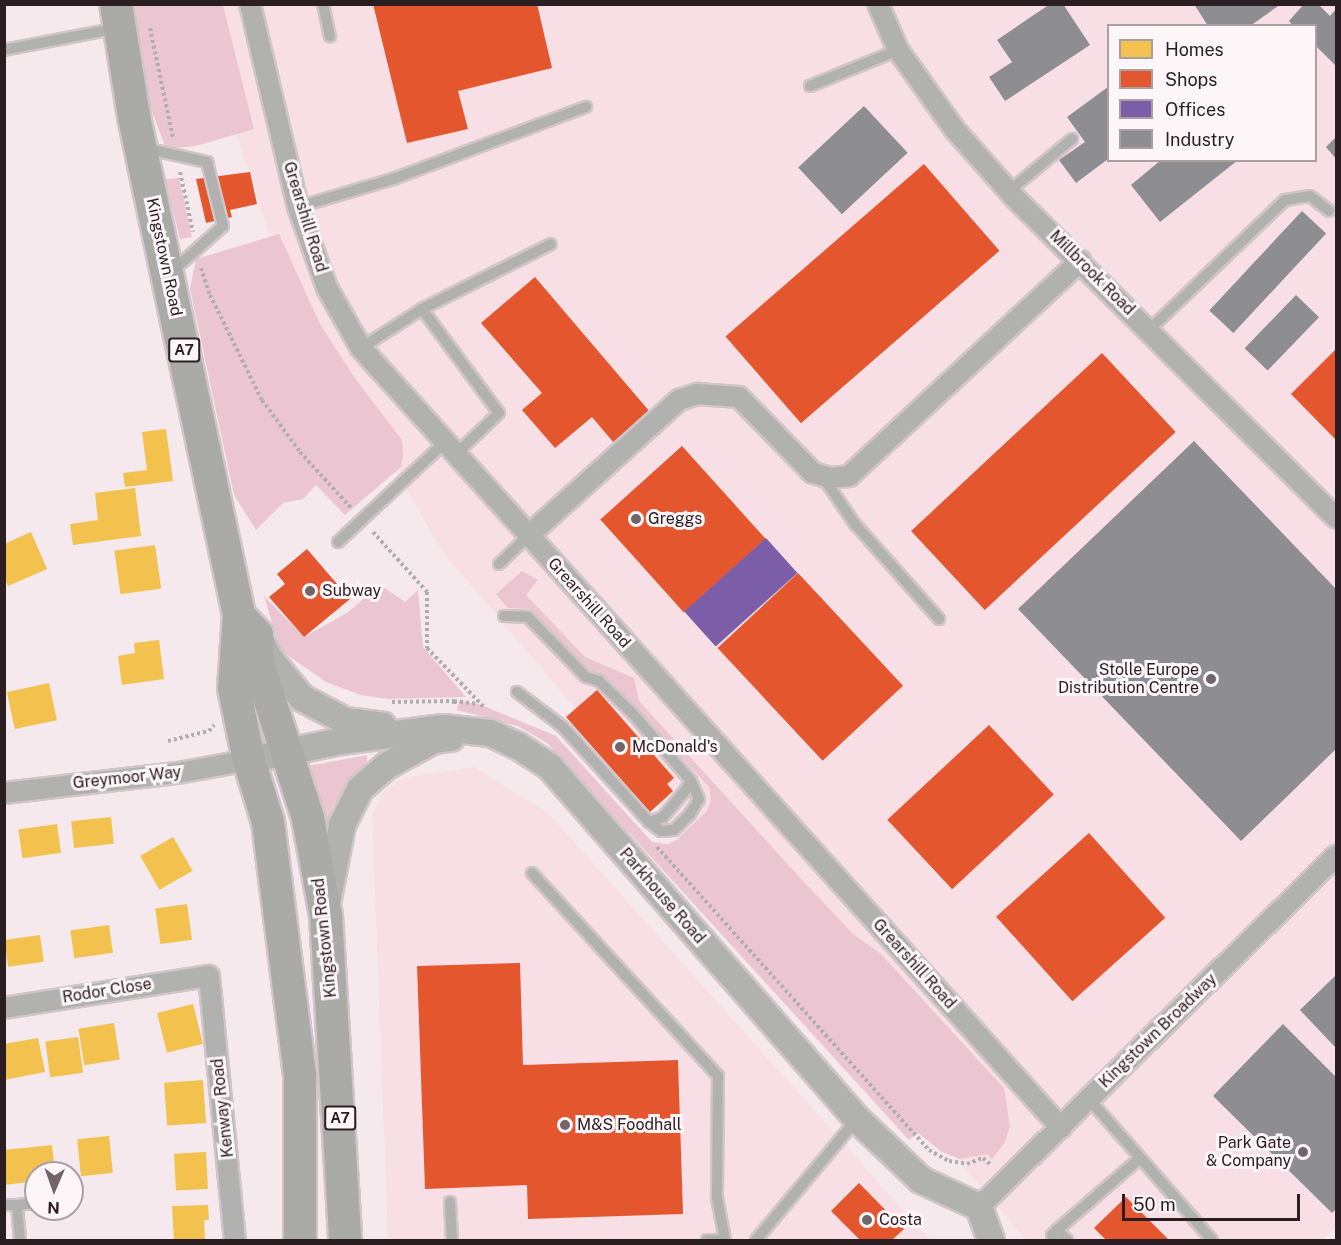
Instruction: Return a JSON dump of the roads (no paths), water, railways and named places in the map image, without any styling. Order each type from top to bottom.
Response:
[{"type":"main road","name":"Kingstown Road","points":[[117,16],[140,147],[248,625],[284,752],[308,818],[326,916],[345,1240]]},
{"type":"main road","name":"Kingstown Road","points":[[248,625],[234,688],[249,760],[268,822],[300,1077],[300,1240]]},
{"type":"street","name":"Grearshill Road","points":[[250,4],[298,207],[327,288],[361,348],[449,449],[1061,1128]]},
{"type":"street","name":"Millbrook Road","points":[[878,4],[898,50],[956,130],[1009,191],[1336,518]]},
{"type":"street","points":[[529,536],[679,400],[698,394],[739,397],[813,473],[822,476],[849,476],[865,464],[1080,261]]},
{"type":"street","points":[[248,625],[268,658],[302,698],[345,721],[413,730]]},
{"type":"street","name":"Parkhouse Road","points":[[249,760],[413,730],[453,728],[490,733],[550,767],[857,1119],[921,1180],[979,1207]]},
{"type":"street","points":[[326,916],[342,825],[360,789],[388,765],[434,740],[490,733]]},
{"type":"street","name":"Greymoor Way","points":[[4,793],[178,773],[249,760]]},
{"type":"street","name":"Kingstown Broadway","points":[[979,1207],[1336,856]]},
{"type":"street","name":"Rodor Close","points":[[4,1008],[209,976]]},
{"type":"street","name":"Kenway Road","points":[[209,976],[235,1240]]},
{"type":"street","points":[[979,1207],[991,1240]]},
{"type":"lane","points":[[323,4],[330,36]]},
{"type":"lane","points":[[4,50],[117,16]]},
{"type":"lane","points":[[810,86],[898,50]]},
{"type":"lane","points":[[298,207],[393,179],[585,106]]},
{"type":"lane","points":[[1009,191],[1072,139]]},
{"type":"lane","points":[[140,147],[207,162],[223,226],[168,274]]},
{"type":"lane","points":[[1149,330],[1285,200],[1310,196],[1329,211]]},
{"type":"lane","points":[[361,348],[422,309],[551,244]]},
{"type":"lane","points":[[338,542],[449,449],[499,413],[422,309]]},
{"type":"lane","points":[[822,476],[855,524],[939,619]]},
{"type":"lane","points":[[499,564],[529,536]]},
{"type":"lane","points":[[504,616],[528,617],[586,677],[599,681],[633,714],[690,781],[699,799],[690,814],[674,830],[661,831],[649,822],[563,727],[517,692]]},
{"type":"lane","points":[[649,822],[669,811],[690,781]]},
{"type":"lane","points":[[532,873],[718,1076],[717,1197],[724,1240],[707,1240]]},
{"type":"lane","points":[[1089,1099],[1209,1238]]},
{"type":"lane","points":[[756,1240],[857,1119]]},
{"type":"lane","points":[[1067,1240],[1055,1235],[1140,1158]]},
{"type":"lane","points":[[450,1202],[452,1240]]},
{"type":"lane","points":[[4,1205],[24,1204]]},
{"type":"lane","points":[[17,1205],[20,1240]]},
{"type":"place","name":"Greggs","points":[[636,519]]},
{"type":"place","name":"Subway","points":[[310,591]]},
{"type":"place","name":"Stolle Europe Distribution Centre","points":[[1211,679]]},
{"type":"place","name":"McDonald's","points":[[620,747]]},
{"type":"place","name":"M&S Foodhall","points":[[565,1125]]},
{"type":"place","name":"Park Gate & Company","points":[[1303,1152]]},
{"type":"place","name":"Costa","points":[[867,1220]]}]
